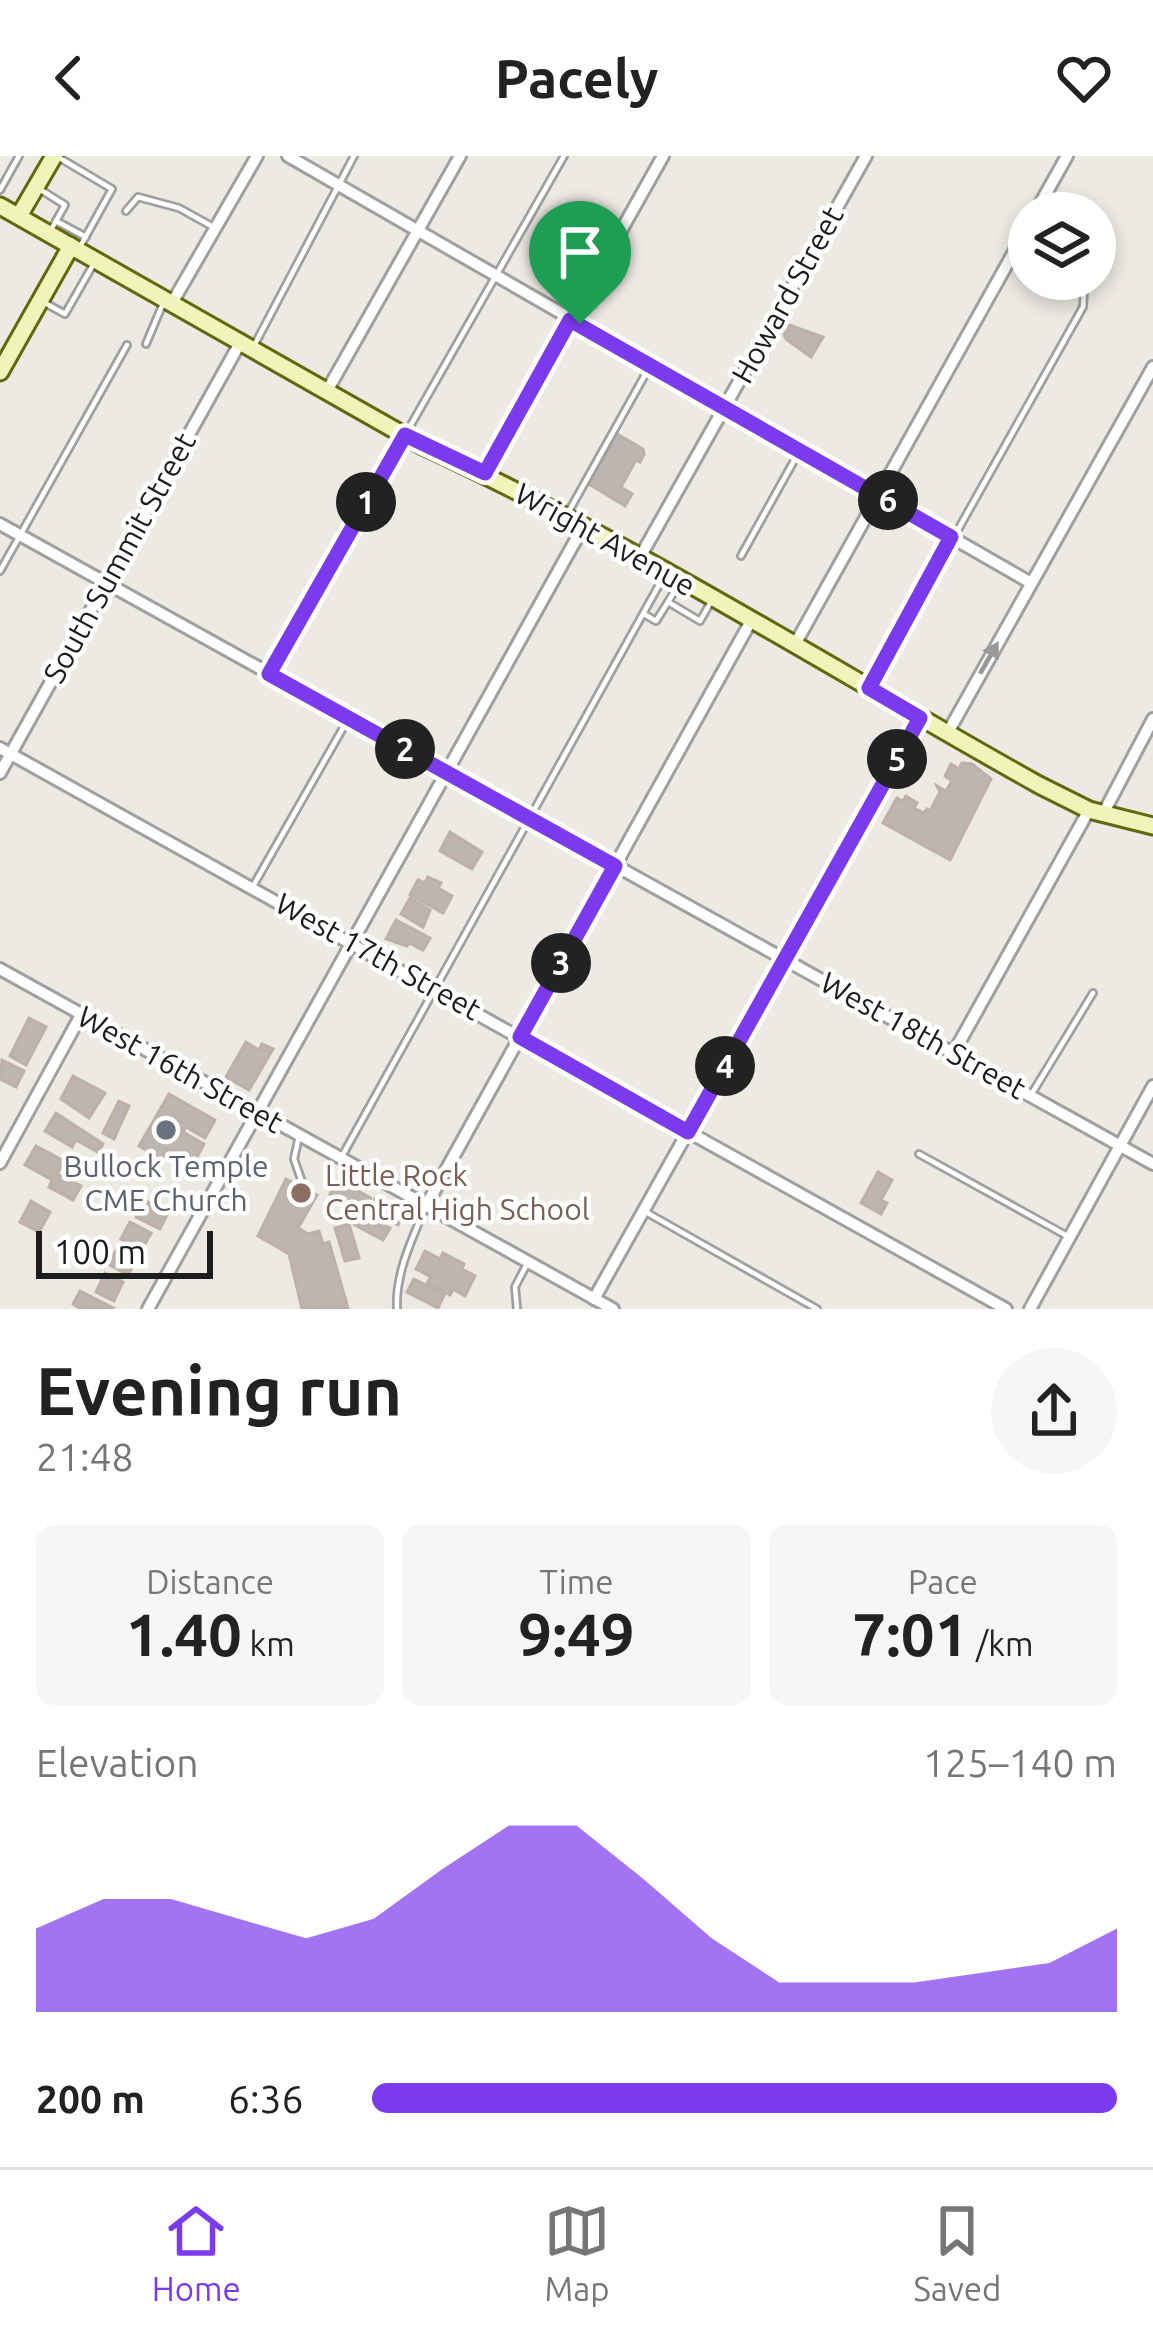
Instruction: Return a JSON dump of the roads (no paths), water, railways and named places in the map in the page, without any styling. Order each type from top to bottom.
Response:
[{"type":"main road","points":[[19,216],[55,156]]},
{"type":"main road","name":"Wright Avenue","points":[[0,206],[52,227],[96,260],[246,346],[405,435],[566,516],[947,734],[1096,812],[1153,826]]},
{"type":"main road","points":[[0,372],[78,244]]},
{"type":"street","points":[[169,302],[256,156]]},
{"type":"street","points":[[288,156],[1031,583]]},
{"type":"street","points":[[327,391],[460,156]]},
{"type":"street","points":[[485,473],[660,160],[642,156]]},
{"type":"street","name":"Howard Street","points":[[639,559],[866,156]]},
{"type":"street","points":[[1046,192],[1066,156]]},
{"type":"street","points":[[794,646],[1008,263]]},
{"type":"street","name":"South Summit Street","points":[[0,773],[5,751],[246,346]]},
{"type":"street","points":[[947,734],[1153,367]]},
{"type":"street","points":[[269,674],[405,435]]},
{"type":"street","name":"West 18th Street","points":[[0,524],[1153,1164]]},
{"type":"street","points":[[148,1309],[583,527]]},
{"type":"street","points":[[426,1206],[751,621]]},
{"type":"street","points":[[594,1299],[920,718]]},
{"type":"street","points":[[954,1052],[1153,719]]},
{"type":"street","name":"West 17th Street","points":[[5,751],[1006,1309]]},
{"type":"street","name":"West 16th Street","points":[[0,969],[613,1309]]},
{"type":"street","points":[[0,1163],[82,1015]]},
{"type":"street","points":[[1030,1309],[1153,1086]]},
{"type":"lane","points":[[0,190],[19,156]]},
{"type":"lane","points":[[55,156],[112,189],[78,244]]},
{"type":"lane","points":[[246,346],[355,156]]},
{"type":"lane","points":[[405,435],[564,156]]},
{"type":"lane","points":[[35,187],[64,205],[52,227]]},
{"type":"lane","points":[[126,211],[138,197],[179,208],[215,228]]},
{"type":"lane","points":[[40,301],[64,314],[96,260]]},
{"type":"lane","points":[[869,688],[1083,300]]},
{"type":"lane","points":[[146,344],[169,302]]},
{"type":"lane","points":[[0,571],[128,345]]},
{"type":"lane","points":[[566,516],[650,366]]},
{"type":"lane","points":[[741,556],[800,450]]},
{"type":"lane","points":[[643,613],[656,621],[668,602],[673,578]]},
{"type":"lane","points":[[341,1158],[643,613],[673,578]]},
{"type":"lane","points":[[668,602],[700,621],[712,600]]},
{"type":"lane","points":[[252,888],[348,717]]},
{"type":"lane","points":[[1031,1095],[1093,993]]},
{"type":"lane","points":[[299,1136],[294,1159],[302,1182]]},
{"type":"lane","points":[[919,1154],[1070,1237]]},
{"type":"lane","points":[[397,1309],[401,1268],[426,1206]]},
{"type":"lane","points":[[644,1211],[818,1309]]},
{"type":"lane","points":[[517,1309],[515,1287],[528,1262]]},
{"type":"place","name":"Bullock Temple CME Church","points":[[166,1130]]},
{"type":"place","name":"Little Rock Central High School","points":[[301,1193]]}]
